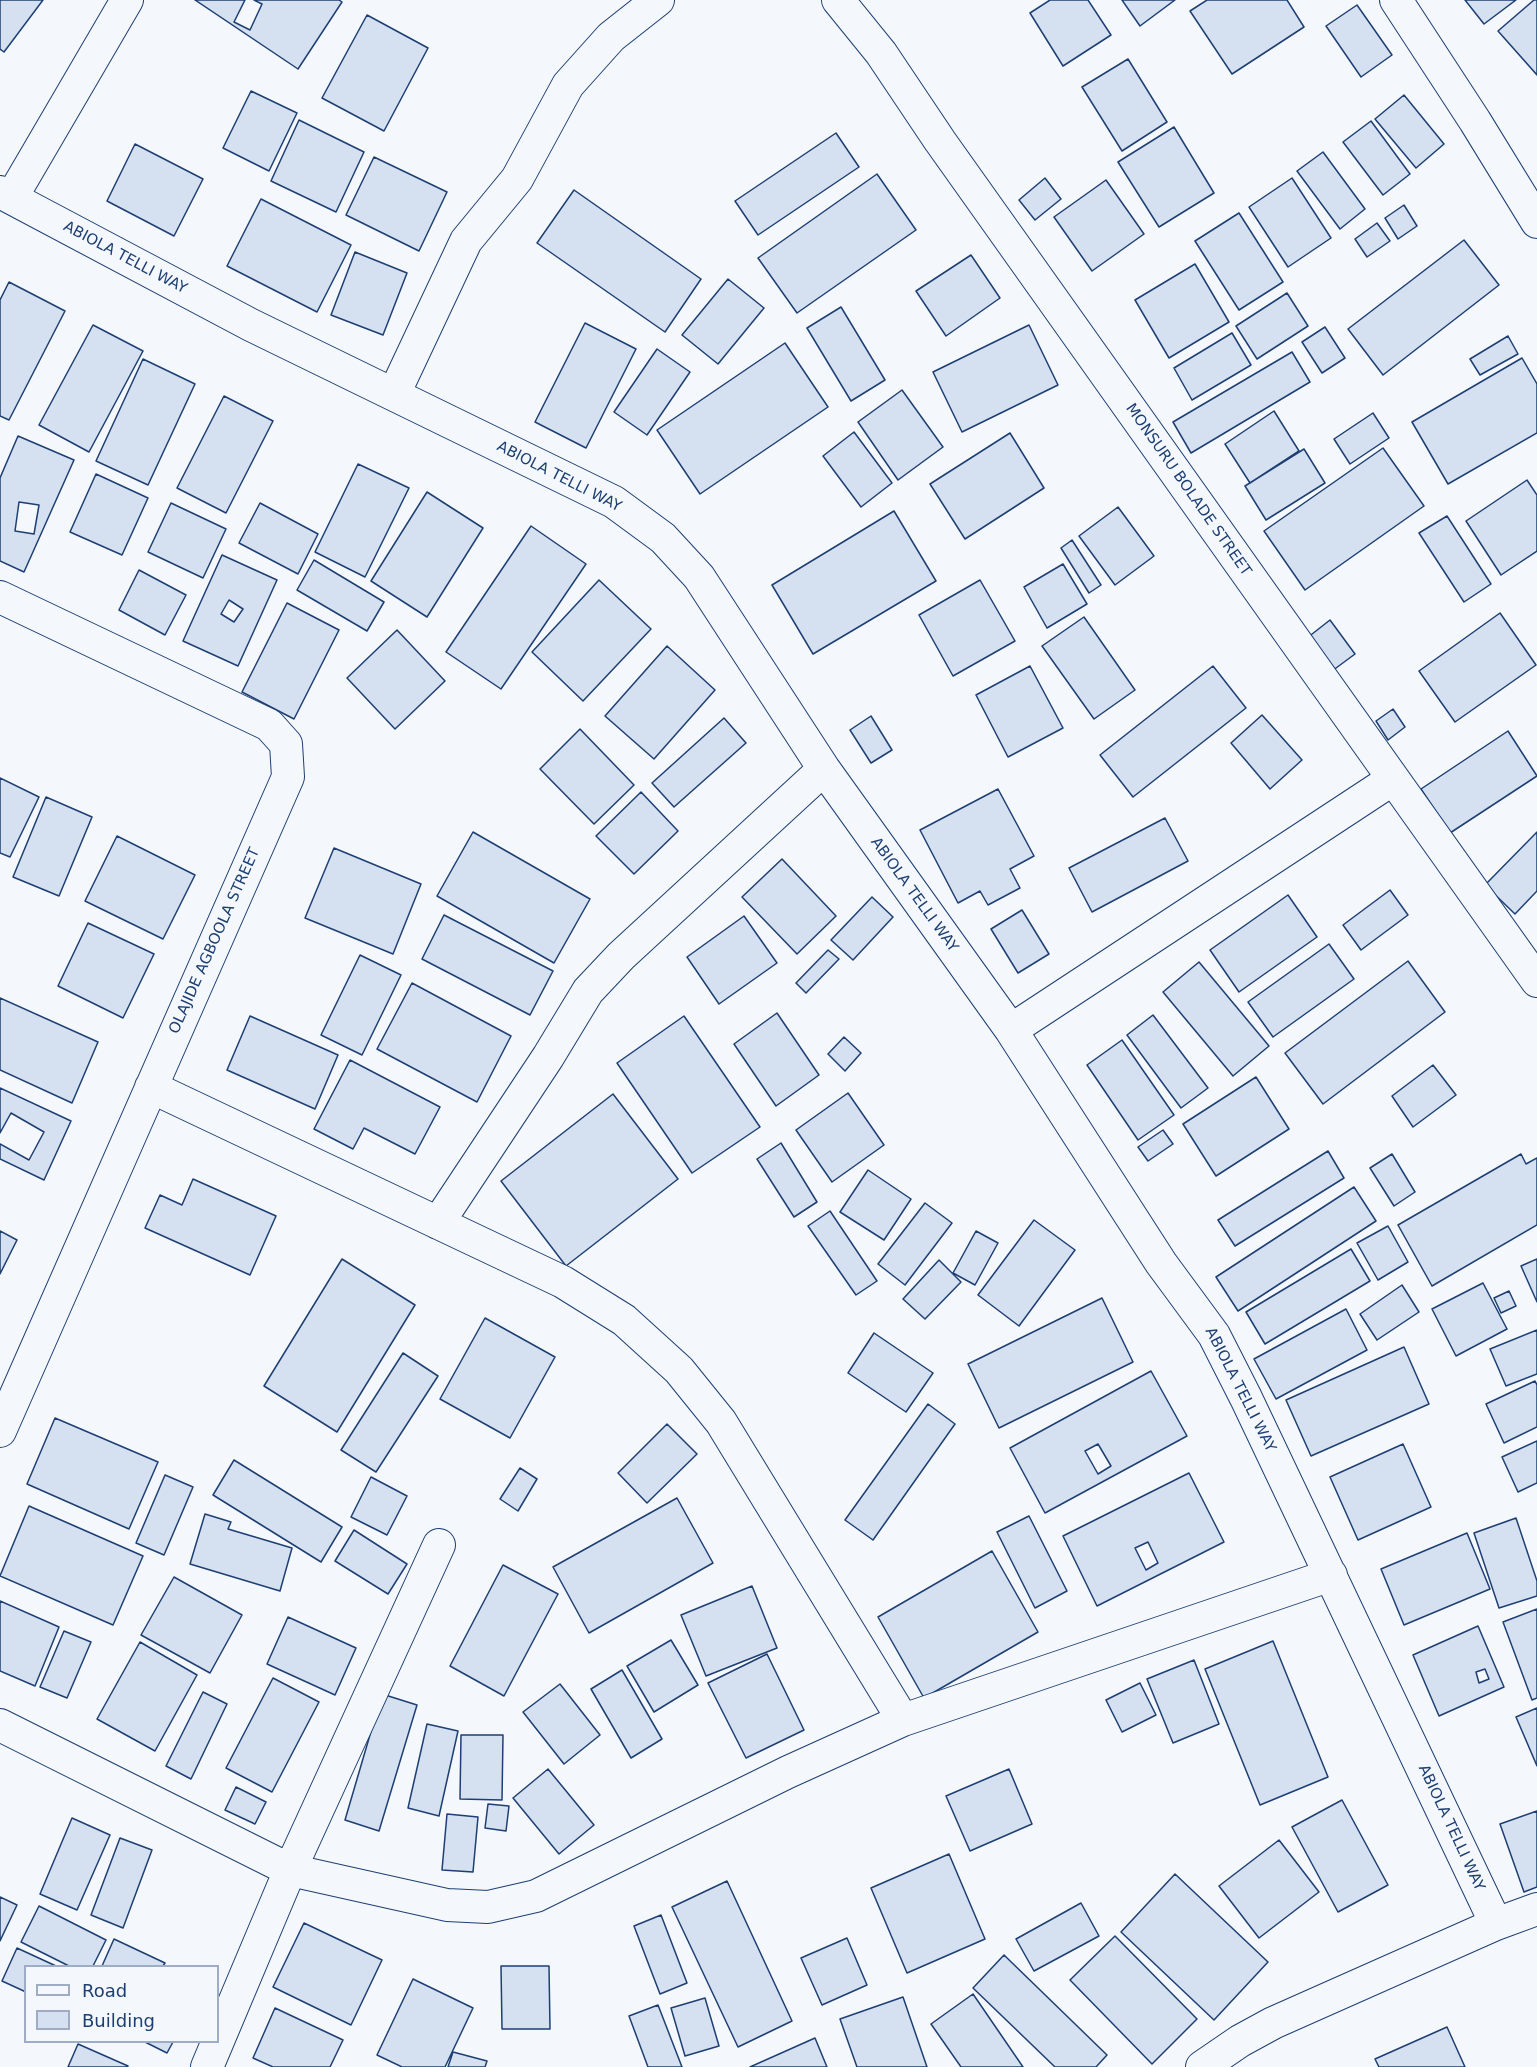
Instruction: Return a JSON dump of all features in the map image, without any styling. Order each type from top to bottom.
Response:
[{"type":"street","points":[[6,194],[127,0]]},
{"type":"street","points":[[394,394],[466,241],[518,179],[568,85],[611,37],[658,0]]},
{"type":"street","name":"MONSURU BOLADE STREET","points":[[838,0],[881,53],[940,141],[1537,981]]},
{"type":"street","points":[[1396,0],[1475,121],[1537,222]]},
{"type":"street","name":"ABIOLA TELLI WAY","points":[[6,194],[251,325],[614,502],[663,538],[699,577],[824,769],[1011,1030],[1161,1263],[1214,1335],[1497,1924]]},
{"type":"street","name":"OLAJIDE AGBOOLA STREET","points":[[0,597],[269,725],[286,744],[288,777],[0,1431]]},
{"type":"street","points":[[438,1223],[548,1057],[588,991],[621,956],[824,769]]},
{"type":"street","points":[[1011,1030],[1393,779]]},
{"type":"street","points":[[151,1087],[563,1282],[624,1320],[679,1371],[721,1422],[903,1720]]},
{"type":"street","points":[[219,2039],[290,1870],[439,1545]]},
{"type":"street","points":[[0,1725],[290,1870],[447,1905],[488,1907],[536,1896],[788,1772],[903,1720],[1331,1575]]},
{"type":"street","points":[[1202,2067],[1240,2041],[1274,2023],[1497,1924],[1537,1909]]},
{"type":"street","points":[[207,2067],[217,2043]]},
{"type":"building","points":[[0,0],[43,0],[4,52],[0,49]]},
{"type":"building","points":[[195,0],[245,0],[234,22],[250,30],[262,4],[254,0],[339,0],[342,2],[298,69]]},
{"type":"building","points":[[1050,0],[1088,0],[1111,35],[1063,66],[1030,13]]},
{"type":"building","points":[[1122,0],[1175,0],[1140,26]]},
{"type":"building","points":[[1207,0],[1287,0],[1304,27],[1232,74],[1190,11]]},
{"type":"building","points":[[1465,0],[1516,0],[1484,24]]},
{"type":"building","points":[[1534,0],[1537,0],[1537,75],[1498,31]]},
{"type":"building","points":[[1357,5],[1392,55],[1361,77],[1326,26]]},
{"type":"building","points":[[367,15],[428,48],[384,131],[322,98]]},
{"type":"building","points":[[1128,59],[1167,122],[1122,151],[1082,87]]},
{"type":"building","points":[[251,91],[297,113],[269,171],[223,148]]},
{"type":"building","points":[[1404,95],[1444,144],[1416,168],[1375,119]]},
{"type":"building","points":[[299,120],[364,152],[336,212],[271,181]]},
{"type":"building","points":[[1371,121],[1410,174],[1383,195],[1343,142]]},
{"type":"building","points":[[1174,127],[1214,193],[1159,227],[1118,162]]},
{"type":"building","points":[[836,133],[859,167],[758,235],[735,201]]},
{"type":"building","points":[[135,144],[203,179],[174,236],[107,201]]},
{"type":"building","points":[[1323,152],[1365,209],[1340,229],[1297,171]]},
{"type":"building","points":[[374,157],[447,192],[419,251],[346,215]]},
{"type":"building","points":[[877,174],[916,230],[797,313],[758,258]]},
{"type":"building","points":[[1045,178],[1061,199],[1035,220],[1019,200]]},
{"type":"building","points":[[1292,178],[1331,238],[1288,267],[1249,207]]},
{"type":"building","points":[[1106,180],[1144,234],[1092,271],[1054,217]]},
{"type":"building","points":[[574,190],[701,279],[665,332],[537,243]]},
{"type":"building","points":[[261,199],[351,245],[317,312],[227,266]]},
{"type":"building","points":[[1404,205],[1417,226],[1398,239],[1385,218]]},
{"type":"building","points":[[1239,213],[1283,282],[1239,310],[1195,241]]},
{"type":"building","points":[[1377,223],[1390,241],[1367,257],[1355,239]]},
{"type":"building","points":[[1464,240],[1499,285],[1383,375],[1348,329]]},
{"type":"building","points":[[355,252],[407,273],[383,335],[331,315]]},
{"type":"building","points":[[971,255],[1000,298],[946,336],[916,291]]},
{"type":"building","points":[[1195,264],[1229,322],[1169,358],[1135,300]]},
{"type":"building","points":[[728,279],[764,308],[718,364],[682,335]]},
{"type":"building","points":[[9,282],[65,311],[9,420],[0,416],[0,300]]},
{"type":"building","points":[[1287,293],[1308,326],[1257,359],[1236,326]]},
{"type":"building","points":[[841,307],[885,380],[851,401],[807,328]]},
{"type":"building","points":[[585,323],[636,349],[586,448],[535,422]]},
{"type":"building","points":[[93,325],[143,351],[89,452],[39,425]]},
{"type":"building","points":[[1029,325],[1058,385],[962,432],[933,372]]},
{"type":"building","points":[[1325,327],[1345,358],[1322,373],[1302,342]]},
{"type":"building","points":[[1232,333],[1251,365],[1192,400],[1174,368]]},
{"type":"building","points":[[1508,336],[1518,354],[1480,375],[1470,359]]},
{"type":"building","points":[[785,343],[828,407],[700,494],[657,430]]},
{"type":"building","points":[[657,349],[690,372],[647,435],[614,412]]},
{"type":"building","points":[[1292,352],[1310,382],[1191,453],[1173,422]]},
{"type":"building","points":[[1522,358],[1537,384],[1537,433],[1448,484],[1412,422]]},
{"type":"building","points":[[143,359],[195,384],[148,485],[96,461]]},
{"type":"building","points":[[902,390],[943,447],[898,480],[858,422]]},
{"type":"building","points":[[224,396],[273,421],[226,513],[177,488]]},
{"type":"building","points":[[1274,411],[1299,451],[1250,483],[1225,444]]},
{"type":"building","points":[[1373,413],[1389,438],[1350,464],[1334,439]]},
{"type":"building","points":[[854,432],[892,483],[861,507],[823,456]]},
{"type":"building","points":[[1010,433],[1044,488],[965,539],[930,484]]},
{"type":"building","points":[[18,436],[74,460],[24,572],[0,561],[0,478]],"holes":[[[19,502],[39,505],[34,534],[15,531]]]},
{"type":"building","points":[[1383,448],[1424,506],[1305,590],[1264,531]]},
{"type":"building","points":[[1304,449],[1325,483],[1266,520],[1245,486]]},
{"type":"building","points":[[358,464],[409,488],[365,577],[315,552]]},
{"type":"building","points":[[96,474],[148,498],[122,555],[70,532]]},
{"type":"building","points":[[1527,480],[1537,495],[1537,551],[1501,575],[1466,521]]},
{"type":"building","points":[[427,492],[483,528],[427,617],[371,581]]},
{"type":"building","points":[[171,503],[226,529],[203,578],[148,552]]},
{"type":"building","points":[[260,503],[318,534],[298,574],[239,543]]},
{"type":"building","points":[[1118,507],[1154,556],[1115,585],[1079,536]]},
{"type":"building","points":[[894,511],[936,581],[813,654],[772,585]]},
{"type":"building","points":[[1447,516],[1491,584],[1464,602],[1419,533]]},
{"type":"building","points":[[531,526],[586,564],[501,689],[446,652]]},
{"type":"building","points":[[1072,540],[1101,585],[1089,593],[1061,548]]},
{"type":"building","points":[[222,555],[277,580],[238,666],[183,641]],"holes":[[[229,600],[243,609],[234,622],[221,614]]]},
{"type":"building","points":[[314,560],[384,602],[367,631],[297,590]]},
{"type":"building","points":[[1063,564],[1087,604],[1047,628],[1024,587]]},
{"type":"building","points":[[139,570],[186,595],[165,635],[119,610]]},
{"type":"building","points":[[599,580],[651,629],[583,701],[532,652]]},
{"type":"building","points":[[980,580],[1015,641],[953,676],[919,615]]},
{"type":"building","points":[[287,603],[339,630],[294,719],[242,692]]},
{"type":"building","points":[[1500,613],[1536,665],[1455,722],[1419,671]]},
{"type":"building","points":[[1084,617],[1135,690],[1094,719],[1042,646]]},
{"type":"building","points":[[1330,620],[1355,654],[1332,671],[1307,638]]},
{"type":"building","points":[[397,630],[445,681],[395,729],[347,678]]},
{"type":"building","points":[[667,646],[715,690],[654,759],[605,716]]},
{"type":"building","points":[[1030,666],[1063,728],[1008,757],[976,695]]},
{"type":"building","points":[[1213,666],[1246,708],[1133,797],[1100,755]]},
{"type":"building","points":[[1393,709],[1405,727],[1388,740],[1376,721]]},
{"type":"building","points":[[1262,715],[1302,760],[1270,789],[1231,743]]},
{"type":"building","points":[[871,716],[892,750],[871,763],[850,730]]},
{"type":"building","points":[[724,718],[746,743],[674,807],[652,783]]},
{"type":"building","points":[[580,729],[634,785],[594,824],[540,769]]},
{"type":"building","points":[[1508,731],[1537,776],[1450,833],[1421,789]]},
{"type":"building","points":[[0,778],[39,797],[10,857],[0,853]]},
{"type":"building","points":[[998,789],[1034,856],[1010,869],[1020,888],[988,905],[980,891],[958,903],[920,830]]},
{"type":"building","points":[[641,792],[678,831],[634,874],[596,836]]},
{"type":"building","points":[[46,797],[92,817],[59,896],[13,877]]},
{"type":"building","points":[[1165,818],[1188,861],[1092,912],[1069,868]]},
{"type":"building","points":[[473,832],[590,899],[554,963],[437,896]]},
{"type":"building","points":[[1537,832],[1537,891],[1515,914],[1485,885]]},
{"type":"building","points":[[117,836],[195,875],[163,939],[85,901]]},
{"type":"building","points":[[334,848],[421,884],[393,954],[305,918]]},
{"type":"building","points":[[782,859],[836,916],[797,954],[742,897]]},
{"type":"building","points":[[1390,890],[1408,915],[1361,950],[1343,925]]},
{"type":"building","points":[[1288,895],[1317,937],[1239,992],[1210,950]]},
{"type":"building","points":[[872,897],[893,917],[853,960],[831,940]]},
{"type":"building","points":[[1022,910],[1049,954],[1018,973],[991,929]]},
{"type":"building","points":[[444,915],[553,971],[530,1015],[422,959]]},
{"type":"building","points":[[744,916],[777,963],[719,1004],[687,957]]},
{"type":"building","points":[[88,923],[154,954],[123,1018],[58,986]]},
{"type":"building","points":[[1329,944],[1354,979],[1273,1037],[1248,1002]]},
{"type":"building","points":[[828,950],[839,959],[806,993],[796,983]]},
{"type":"building","points":[[360,955],[401,975],[362,1055],[321,1035]]},
{"type":"building","points":[[1408,961],[1445,1012],[1323,1104],[1285,1053]]},
{"type":"building","points":[[1199,962],[1269,1046],[1233,1076],[1163,992]]},
{"type":"building","points":[[412,983],[511,1036],[477,1102],[377,1049]]},
{"type":"building","points":[[0,998],[98,1042],[72,1103],[0,1070]]},
{"type":"building","points":[[777,1013],[819,1075],[776,1106],[734,1044]]},
{"type":"building","points":[[1153,1015],[1208,1088],[1181,1108],[1127,1035]]},
{"type":"building","points":[[250,1016],[338,1055],[315,1109],[227,1070]]},
{"type":"building","points":[[684,1016],[760,1127],[692,1173],[617,1063]]},
{"type":"building","points":[[844,1037],[861,1053],[845,1071],[828,1054]]},
{"type":"building","points":[[1122,1040],[1174,1115],[1138,1140],[1087,1065]]},
{"type":"building","points":[[350,1060],[440,1107],[415,1154],[364,1128],[353,1149],[314,1129]]},
{"type":"building","points":[[1433,1065],[1456,1095],[1413,1127],[1392,1096]]},
{"type":"building","points":[[1256,1077],[1289,1129],[1216,1176],[1183,1124]]},
{"type":"building","points":[[0,1088],[71,1121],[44,1180],[0,1159],[0,1144],[29,1160],[44,1132],[11,1113],[0,1133]]},
{"type":"building","points":[[848,1093],[884,1145],[832,1182],[796,1130]]},
{"type":"building","points":[[613,1094],[678,1179],[566,1266],[501,1181]]},
{"type":"building","points":[[1163,1130],[1173,1144],[1148,1161],[1138,1147]]},
{"type":"building","points":[[781,1143],[817,1202],[794,1217],[757,1159]]},
{"type":"building","points":[[1328,1151],[1344,1178],[1235,1246],[1218,1220]]},
{"type":"building","points":[[1392,1154],[1415,1192],[1394,1206],[1370,1168]]},
{"type":"building","points":[[1521,1154],[1526,1164],[1537,1158],[1537,1225],[1432,1286],[1398,1225]]},
{"type":"building","points":[[868,1170],[911,1199],[884,1240],[840,1212]]},
{"type":"building","points":[[193,1179],[276,1216],[250,1275],[145,1228],[160,1195],[182,1205]]},
{"type":"building","points":[[1354,1187],[1376,1221],[1238,1311],[1216,1277]]},
{"type":"building","points":[[925,1203],[952,1223],[905,1285],[878,1264]]},
{"type":"building","points":[[830,1211],[877,1281],[856,1295],[808,1226]]},
{"type":"building","points":[[1034,1220],[1075,1250],[1019,1326],[978,1295]]},
{"type":"building","points":[[1388,1226],[1408,1262],[1378,1280],[1357,1243]]},
{"type":"building","points":[[0,1231],[17,1240],[0,1274]]},
{"type":"building","points":[[976,1231],[998,1243],[975,1285],[953,1273]]},
{"type":"building","points":[[1351,1249],[1370,1281],[1265,1344],[1246,1312]]},
{"type":"building","points":[[342,1259],[415,1305],[337,1432],[264,1386]]},
{"type":"building","points":[[1537,1259],[1537,1302],[1521,1266]]},
{"type":"building","points":[[939,1260],[961,1282],[925,1319],[903,1299]]},
{"type":"building","points":[[1483,1283],[1507,1329],[1456,1356],[1432,1309]]},
{"type":"building","points":[[1402,1285],[1419,1312],[1377,1340],[1360,1314]]},
{"type":"building","points":[[1509,1291],[1516,1306],[1501,1313],[1494,1298]]},
{"type":"building","points":[[1102,1298],[1133,1362],[999,1428],[968,1364]]},
{"type":"building","points":[[1346,1309],[1367,1350],[1276,1399],[1254,1359]]},
{"type":"building","points":[[485,1318],[555,1357],[510,1438],[440,1399]]},
{"type":"building","points":[[1537,1330],[1537,1374],[1506,1386],[1490,1349]]},
{"type":"building","points":[[874,1333],[933,1373],[906,1412],[848,1373]]},
{"type":"building","points":[[1404,1347],[1429,1404],[1311,1456],[1286,1400]]},
{"type":"building","points":[[403,1353],[438,1376],[376,1472],[341,1450]]},
{"type":"building","points":[[1151,1371],[1187,1436],[1045,1513],[1010,1448]],"holes":[[[1098,1444],[1111,1466],[1098,1474],[1085,1451]]]},
{"type":"building","points":[[1535,1381],[1537,1385],[1537,1427],[1504,1443],[1486,1404]]},
{"type":"building","points":[[928,1404],[955,1424],[873,1540],[845,1520]]},
{"type":"building","points":[[55,1418],[158,1462],[129,1529],[27,1484]]},
{"type":"building","points":[[667,1424],[697,1454],[647,1503],[618,1473]]},
{"type":"building","points":[[1537,1441],[1537,1483],[1518,1492],[1502,1457]]},
{"type":"building","points":[[1403,1444],[1431,1507],[1358,1540],[1330,1477]]},
{"type":"building","points":[[234,1460],[342,1527],[321,1562],[213,1495]]},
{"type":"building","points":[[520,1468],[537,1479],[518,1511],[500,1499]]},
{"type":"building","points":[[1189,1473],[1224,1542],[1097,1606],[1063,1536]],"holes":[[[1148,1542],[1158,1563],[1146,1570],[1135,1548]]]},
{"type":"building","points":[[165,1475],[193,1487],[164,1555],[136,1543]]},
{"type":"building","points":[[371,1477],[407,1496],[387,1535],[351,1517]]},
{"type":"building","points":[[677,1498],[713,1563],[589,1633],[553,1567]]},
{"type":"building","points":[[29,1506],[143,1556],[113,1625],[0,1576]]},
{"type":"building","points":[[205,1514],[231,1522],[228,1529],[292,1548],[280,1591],[190,1564]]},
{"type":"building","points":[[1029,1516],[1067,1591],[1035,1608],[997,1532]]},
{"type":"building","points":[[1516,1518],[1537,1581],[1537,1596],[1499,1608],[1474,1533]]},
{"type":"building","points":[[354,1530],[407,1564],[388,1594],[335,1561]]},
{"type":"building","points":[[1467,1533],[1490,1589],[1404,1625],[1381,1569]]},
{"type":"building","points":[[992,1551],[1038,1632],[924,1698],[878,1617]]},
{"type":"building","points":[[503,1565],[558,1594],[504,1696],[450,1666]]},
{"type":"building","points":[[174,1577],[242,1615],[210,1673],[141,1635]]},
{"type":"building","points":[[752,1586],[777,1648],[706,1676],[681,1615]]},
{"type":"building","points":[[0,1601],[59,1627],[35,1686],[0,1671]]},
{"type":"building","points":[[1537,1609],[1537,1698],[1532,1700],[1503,1622]]},
{"type":"building","points":[[288,1617],[356,1648],[335,1695],[267,1664]]},
{"type":"building","points":[[1478,1626],[1504,1687],[1439,1716],[1413,1655]],"holes":[[[1485,1669],[1489,1679],[1479,1683],[1476,1672]]]},
{"type":"building","points":[[64,1631],[91,1642],[67,1698],[40,1687]]},
{"type":"building","points":[[671,1640],[698,1685],[654,1712],[627,1666]]},
{"type":"building","points":[[1273,1641],[1328,1777],[1260,1805],[1205,1669]]},
{"type":"building","points":[[140,1642],[197,1675],[155,1751],[97,1719]]},
{"type":"building","points":[[767,1654],[804,1730],[746,1758],[708,1683]]},
{"type":"building","points":[[1194,1660],[1219,1724],[1173,1743],[1147,1679]]},
{"type":"building","points":[[622,1670],[662,1739],[631,1758],[591,1689]]},
{"type":"building","points":[[273,1678],[319,1702],[272,1792],[226,1768]]},
{"type":"building","points":[[1140,1683],[1156,1715],[1122,1732],[1106,1700]]},
{"type":"building","points":[[560,1684],[600,1735],[564,1764],[523,1712]]},
{"type":"building","points":[[203,1692],[227,1704],[191,1779],[166,1766]]},
{"type":"building","points":[[382,1694],[417,1705],[379,1831],[345,1820]]},
{"type":"building","points":[[1537,1708],[1537,1766],[1516,1717]]},
{"type":"building","points":[[427,1724],[458,1731],[439,1816],[408,1808]]},
{"type":"building","points":[[461,1735],[503,1735],[502,1800],[460,1799]]},
{"type":"building","points":[[548,1769],[594,1825],[559,1854],[513,1798]]},
{"type":"building","points":[[1009,1769],[1032,1824],[970,1851],[946,1796]]},
{"type":"building","points":[[236,1787],[266,1802],[255,1824],[225,1810]]},
{"type":"building","points":[[1342,1800],[1388,1885],[1338,1912],[1292,1827]]},
{"type":"building","points":[[488,1804],[509,1806],[506,1831],[485,1828]]},
{"type":"building","points":[[1537,1811],[1537,1887],[1524,1892],[1500,1824]]},
{"type":"building","points":[[447,1814],[478,1817],[473,1872],[442,1870]]},
{"type":"building","points":[[72,1818],[110,1835],[77,1910],[40,1894]]},
{"type":"building","points":[[120,1838],[152,1850],[123,1928],[91,1915]]},
{"type":"building","points":[[1279,1840],[1319,1892],[1259,1938],[1219,1886]]},
{"type":"building","points":[[949,1854],[985,1939],[907,1973],[871,1888]]},
{"type":"building","points":[[1175,1874],[1268,1962],[1214,2020],[1121,1932]]},
{"type":"building","points":[[727,1881],[792,2021],[738,2047],[672,1907]]},
{"type":"building","points":[[0,1897],[17,1905],[0,1941]]},
{"type":"building","points":[[1081,1903],[1099,1936],[1034,1971],[1016,1939]]},
{"type":"building","points":[[39,1906],[106,1940],[94,1965],[67,1965],[21,1942]]},
{"type":"building","points":[[661,1915],[687,1983],[660,1994],[634,1926]]},
{"type":"building","points":[[304,1923],[382,1960],[351,2025],[273,1987]]},
{"type":"building","points":[[1115,1936],[1197,2019],[1152,2064],[1070,1980]]},
{"type":"building","points":[[847,1938],[867,1985],[822,2005],[801,1958]]},
{"type":"building","points":[[114,1939],[165,1963],[164,1965],[102,1965]]},
{"type":"building","points":[[17,1948],[54,1965],[24,1965],[24,1991],[2,1981]]},
{"type":"building","points":[[1004,1955],[1107,2055],[1096,2067],[1055,2067],[973,1988]]},
{"type":"building","points":[[501,1966],[549,1966],[550,2029],[502,2029]]},
{"type":"building","points":[[413,1979],[473,2008],[445,2067],[402,2067],[377,2055]]},
{"type":"building","points":[[973,1994],[1023,2067],[961,2067],[931,2024]]},
{"type":"building","points":[[903,1997],[927,2067],[857,2067],[840,2019]]},
{"type":"building","points":[[705,1998],[719,2046],[685,2056],[671,2008]]},
{"type":"building","points":[[658,2005],[682,2067],[648,2067],[629,2016]]},
{"type":"building","points":[[275,2008],[343,2040],[330,2067],[273,2067],[253,2058]]},
{"type":"building","points":[[1447,2027],[1465,2067],[1379,2067],[1375,2059]]},
{"type":"building","points":[[815,2038],[827,2067],[750,2067]]},
{"type":"building","points":[[147,2043],[172,2043],[167,2053]]},
{"type":"building","points":[[78,2044],[128,2066],[68,2067]]},
{"type":"building","points":[[453,2052],[487,2061],[485,2067],[448,2067]]}]
